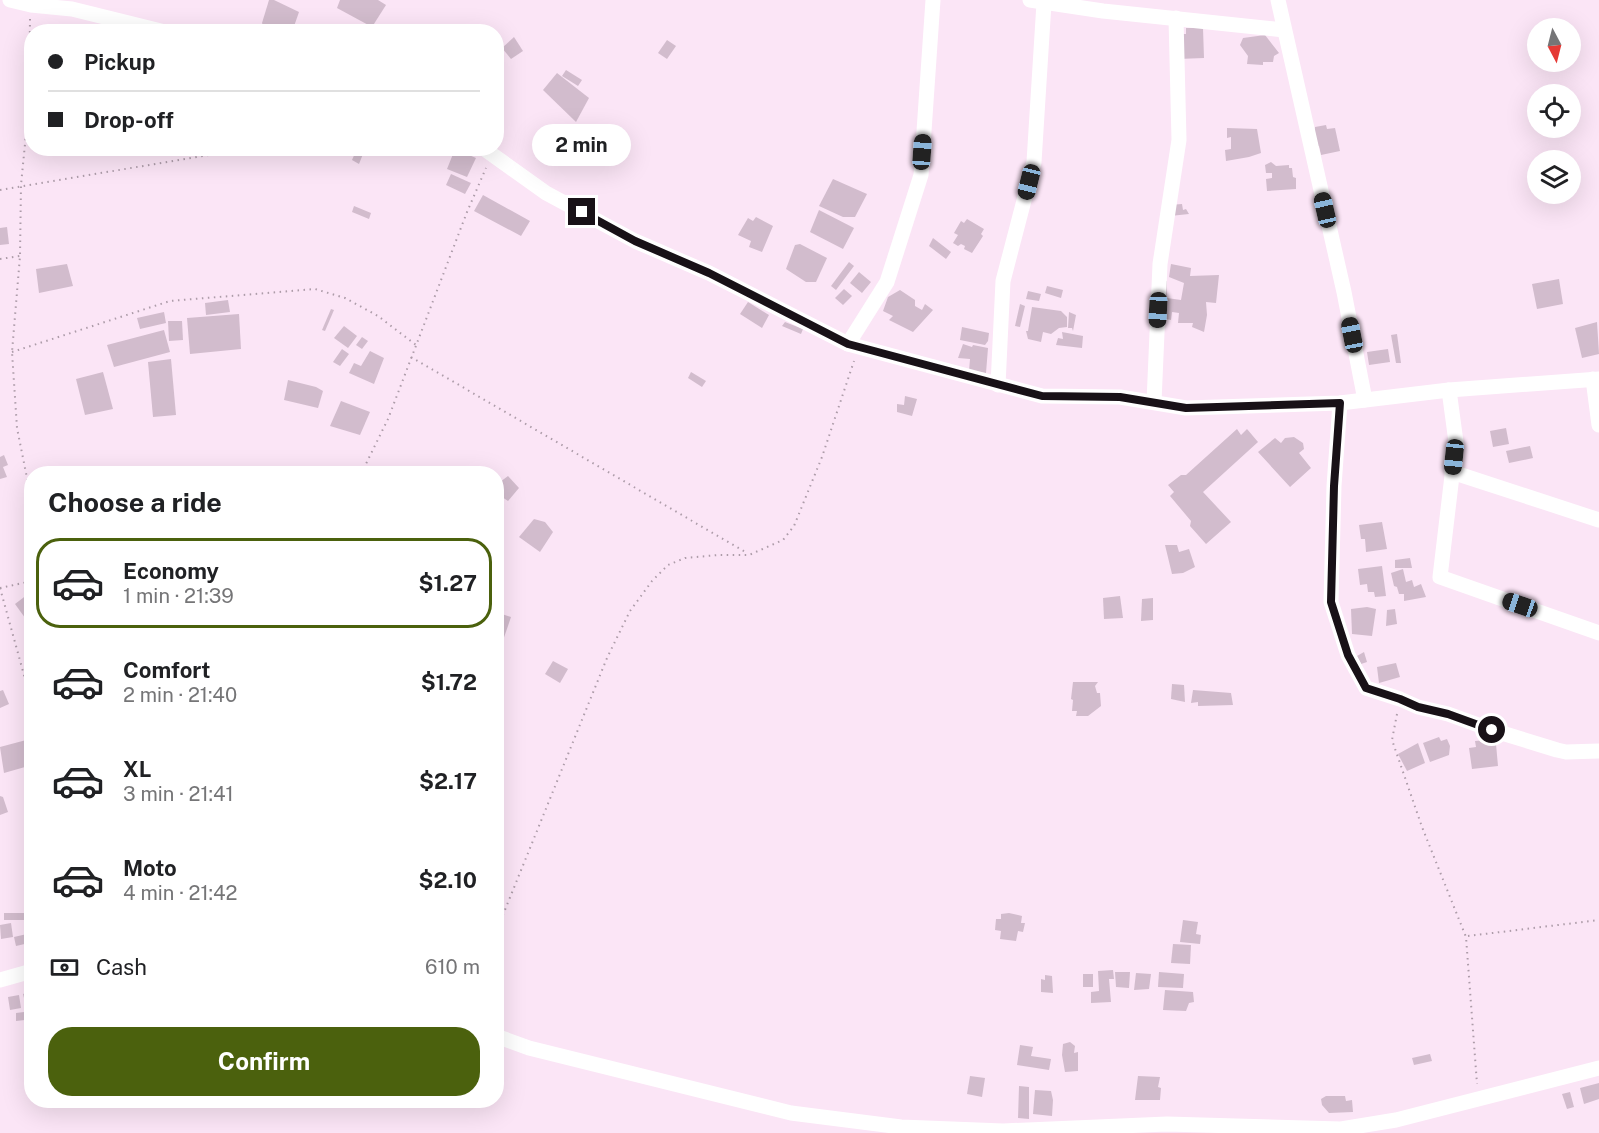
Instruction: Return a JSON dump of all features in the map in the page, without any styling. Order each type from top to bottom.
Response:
[{"type":"street","points":[[10,0],[72,9],[133,24]]},
{"type":"street","points":[[853,346],[887,282],[921,175],[933,0]]},
{"type":"street","points":[[1278,0],[1344,292],[1365,400]]},
{"type":"street","points":[[998,385],[1003,281],[1034,162],[1037,1],[1284,30]]},
{"type":"street","points":[[1154,402],[1160,264],[1179,140],[1176,18]]},
{"type":"street","points":[[495,156],[546,193],[635,241],[709,273],[853,346],[1042,396],[1120,397],[1186,408],[1340,403],[1449,390],[1596,379],[1599,425]]},
{"type":"street","points":[[1449,390],[1456,442],[1440,577],[1599,633]]},
{"type":"street","points":[[1340,403],[1331,568],[1332,609],[1348,655],[1366,688],[1418,707],[1448,714],[1557,750],[1599,751]]},
{"type":"street","points":[[1452,472],[1599,520]]},
{"type":"street","points":[[0,980],[24,973]]},
{"type":"street","points":[[504,1039],[530,1048],[791,1113],[901,1128],[1003,1131],[1167,1124],[1341,1129],[1396,1120],[1599,1068]]},
{"type":"path","points":[[30,24],[31,4]]},
{"type":"path","points":[[24,150],[20,256],[12,352],[17,428],[25,466]]},
{"type":"path","points":[[0,190],[200,156]]},
{"type":"path","points":[[365,466],[388,419],[486,156]]},
{"type":"path","points":[[0,259],[20,256]]},
{"type":"path","points":[[12,352],[170,301],[315,289],[345,298],[378,316],[416,345]]},
{"type":"path","points":[[504,912],[608,658],[630,611],[652,581],[668,565],[685,558],[749,555],[783,540],[794,526],[822,457],[853,346]]},
{"type":"path","points":[[411,357],[749,555]]},
{"type":"path","points":[[24,583],[0,588],[24,675]]},
{"type":"path","points":[[1400,699],[1392,740],[1422,827],[1466,937],[1478,1098]]},
{"type":"path","points":[[1466,937],[1599,920]]},
{"type":"building","points":[[269,0],[274,0],[299,12],[295,24],[262,23]]},
{"type":"building","points":[[340,0],[378,0],[386,5],[374,24],[366,24],[337,8]]},
{"type":"building","points":[[1186,28],[1203,28],[1204,58],[1178,59],[1179,34],[1186,34]]},
{"type":"building","points":[[1265,35],[1279,53],[1274,56],[1273,62],[1263,62],[1263,65],[1247,64],[1248,56],[1240,45],[1243,38]]},
{"type":"building","points":[[514,37],[523,51],[511,59],[504,50],[504,46]]},
{"type":"building","points":[[667,40],[676,46],[667,59],[658,53]]},
{"type":"building","points":[[566,70],[582,80],[578,86],[562,76]]},
{"type":"building","points":[[557,73],[589,98],[576,122],[543,90]]},
{"type":"building","points":[[1326,125],[1327,129],[1335,128],[1340,151],[1321,155],[1319,146],[1313,147],[1315,127]]},
{"type":"building","points":[[1227,128],[1257,129],[1261,153],[1226,161],[1225,150],[1231,149],[1231,137],[1227,138]]},
{"type":"building","points":[[354,156],[362,156],[359,164],[352,160]]},
{"type":"building","points":[[452,156],[476,158],[467,177],[447,169]]},
{"type":"building","points":[[1271,162],[1276,166],[1289,165],[1289,168],[1292,168],[1293,177],[1296,178],[1296,189],[1267,191],[1266,179],[1272,178],[1272,173],[1266,173],[1265,165]]},
{"type":"building","points":[[451,174],[471,183],[465,194],[446,185]]},
{"type":"building","points":[[833,179],[867,194],[855,217],[843,217],[819,206]]},
{"type":"building","points":[[483,195],[530,221],[521,236],[474,211]]},
{"type":"building","points":[[1182,204],[1183,210],[1186,209],[1189,214],[1170,216],[1169,205]]},
{"type":"building","points":[[354,206],[371,213],[369,219],[352,212]]},
{"type":"building","points":[[819,210],[854,228],[843,249],[810,232]]},
{"type":"building","points":[[756,217],[773,226],[762,252],[749,247],[751,241],[738,235],[748,218],[753,221]]},
{"type":"building","points":[[967,219],[984,229],[981,234],[983,236],[972,253],[964,249],[965,246],[953,243],[958,235],[954,233],[961,221],[964,223]]},
{"type":"building","points":[[7,227],[9,244],[0,245],[0,228]]},
{"type":"building","points":[[933,238],[951,252],[946,259],[929,246]]},
{"type":"building","points":[[800,244],[827,258],[816,282],[806,282],[786,269],[795,245]]},
{"type":"building","points":[[849,262],[854,266],[836,290],[831,286]]},
{"type":"building","points":[[67,264],[73,286],[39,293],[36,269]]},
{"type":"building","points":[[1171,264],[1191,268],[1190,276],[1219,275],[1216,303],[1206,302],[1207,315],[1204,332],[1192,327],[1193,323],[1178,323],[1179,313],[1172,312],[1171,320],[1161,318],[1161,280],[1167,281],[1167,298],[1181,300],[1184,283],[1169,277]]},
{"type":"building","points":[[859,272],[871,282],[862,293],[850,283]]},
{"type":"building","points":[[1559,279],[1563,304],[1537,309],[1532,284]]},
{"type":"building","points":[[1047,286],[1063,290],[1061,298],[1045,293]]},
{"type":"building","points":[[844,289],[852,296],[843,305],[835,298]]},
{"type":"building","points":[[900,290],[915,300],[915,306],[922,310],[925,304],[933,310],[913,332],[889,320],[893,316],[883,311],[888,297]]},
{"type":"building","points":[[1028,291],[1041,294],[1039,301],[1026,299]]},
{"type":"building","points":[[228,300],[230,312],[206,315],[205,303]]},
{"type":"building","points":[[748,302],[769,315],[762,328],[740,314]]},
{"type":"building","points":[[1020,304],[1025,306],[1020,327],[1015,326]]},
{"type":"building","points":[[1032,307],[1061,311],[1067,317],[1067,327],[1059,328],[1051,334],[1043,332],[1041,342],[1028,339],[1026,331],[1028,331]]},
{"type":"building","points":[[331,309],[334,310],[325,331],[322,330]]},
{"type":"building","points":[[164,312],[166,323],[140,329],[137,318]]},
{"type":"building","points":[[1069,312],[1076,315],[1073,331],[1072,328],[1068,328]]},
{"type":"building","points":[[239,314],[241,349],[190,354],[187,318]]},
{"type":"building","points":[[168,321],[182,321],[183,340],[169,341]]},
{"type":"building","points":[[785,322],[803,329],[801,334],[782,326]]},
{"type":"building","points":[[1597,322],[1599,354],[1582,358],[1575,328]]},
{"type":"building","points":[[344,326],[357,336],[348,348],[334,338]]},
{"type":"building","points":[[962,327],[989,333],[988,341],[985,345],[960,340]]},
{"type":"building","points":[[164,330],[170,352],[114,367],[107,345]]},
{"type":"building","points":[[1062,332],[1083,336],[1082,348],[1056,345],[1058,338],[1063,339]]},
{"type":"building","points":[[1397,334],[1401,363],[1396,363],[1391,335]]},
{"type":"building","points":[[362,337],[368,341],[362,349],[356,345]]},
{"type":"building","points":[[963,344],[988,348],[986,373],[969,371],[970,359],[958,358]]},
{"type":"building","points":[[342,349],[349,354],[340,366],[333,362]]},
{"type":"building","points":[[1388,349],[1390,362],[1369,365],[1367,352]]},
{"type":"building","points":[[370,351],[384,358],[374,384],[349,373],[354,363],[361,366]]},
{"type":"building","points":[[171,359],[176,415],[153,417],[148,362]]},
{"type":"building","points":[[103,372],[113,409],[85,415],[76,379]]},
{"type":"building","points":[[691,372],[706,381],[702,387],[688,378]]},
{"type":"building","points":[[288,380],[323,391],[318,408],[284,400]]},
{"type":"building","points":[[905,396],[917,399],[912,416],[897,412],[897,404],[904,405]]},
{"type":"building","points":[[341,401],[370,412],[360,435],[330,426]]},
{"type":"building","points":[[1506,428],[1509,444],[1493,447],[1490,431]]},
{"type":"building","points":[[1237,429],[1241,435],[1247,429],[1258,442],[1203,492],[1231,522],[1206,544],[1190,526],[1191,521],[1170,496],[1174,492],[1168,485],[1181,475],[1186,475]]},
{"type":"building","points":[[1294,437],[1303,443],[1304,449],[1299,453],[1311,468],[1290,487],[1258,452],[1275,438],[1281,443],[1285,438]]},
{"type":"building","points":[[1530,446],[1533,458],[1509,463],[1506,451]]},
{"type":"building","points":[[4,455],[8,465],[3,467],[7,477],[0,479],[0,457]]},
{"type":"building","points":[[508,476],[519,488],[508,501],[504,498],[504,479]]},
{"type":"building","points":[[534,519],[545,522],[553,532],[540,552],[519,537]]},
{"type":"building","points":[[1382,522],[1387,549],[1366,552],[1365,539],[1361,539],[1359,525]]},
{"type":"building","points":[[1165,545],[1177,545],[1179,552],[1189,549],[1195,567],[1183,573],[1172,574]]},
{"type":"building","points":[[1410,558],[1412,568],[1395,568],[1395,560]]},
{"type":"building","points":[[1382,566],[1386,596],[1375,597],[1374,592],[1368,592],[1367,584],[1360,585],[1358,569]]},
{"type":"building","points":[[1403,569],[1406,582],[1412,580],[1414,587],[1421,584],[1426,597],[1404,601],[1404,594],[1399,594],[1397,587],[1394,586],[1391,573]]},
{"type":"building","points":[[1120,596],[1123,618],[1104,619],[1103,598]]},
{"type":"building","points":[[24,597],[24,616],[15,604]]},
{"type":"building","points":[[1153,598],[1153,620],[1141,621],[1142,599]]},
{"type":"building","points":[[1367,607],[1376,609],[1372,636],[1352,634],[1351,609]]},
{"type":"building","points":[[1395,609],[1397,624],[1386,626],[1387,610]]},
{"type":"building","points":[[504,615],[511,617],[504,638]]},
{"type":"building","points":[[1364,652],[1367,662],[1361,664],[1357,656]]},
{"type":"building","points":[[553,661],[568,669],[560,683],[545,674]]},
{"type":"building","points":[[1396,663],[1400,677],[1379,683],[1377,667]]},
{"type":"building","points":[[1073,682],[1098,682],[1095,686],[1097,693],[1100,693],[1101,706],[1088,716],[1076,716],[1077,711],[1072,711]]},
{"type":"building","points":[[1172,684],[1184,685],[1185,702],[1171,699]]},
{"type":"building","points":[[3,690],[9,704],[0,708],[0,691]]},
{"type":"building","points":[[1193,690],[1231,693],[1233,705],[1198,706],[1198,702],[1191,703]]},
{"type":"building","points":[[1439,737],[1441,741],[1447,739],[1450,746],[1449,755],[1430,762],[1423,743]]},
{"type":"building","points":[[1487,740],[1488,745],[1496,744],[1498,766],[1472,769],[1469,748],[1476,747],[1475,741]]},
{"type":"building","points":[[24,741],[24,767],[4,773],[0,747]]},
{"type":"building","points":[[1418,743],[1425,763],[1407,771],[1398,754]]},
{"type":"building","points":[[0,796],[3,797],[8,812],[0,815]]},
{"type":"building","points":[[4,913],[24,913],[24,920],[4,920]]},
{"type":"building","points":[[1001,914],[1022,916],[1021,923],[1025,923],[1023,932],[1018,931],[1016,941],[1000,939],[1001,931],[995,930],[996,919],[1001,919]]},
{"type":"building","points":[[1183,920],[1198,922],[1196,934],[1201,935],[1200,944],[1180,942]]},
{"type":"building","points":[[11,923],[13,937],[1,939],[0,925]]},
{"type":"building","points":[[24,935],[24,944],[16,946],[14,937]]},
{"type":"building","points":[[1173,944],[1191,945],[1190,964],[1171,963]]},
{"type":"building","points":[[1113,970],[1114,979],[1109,979],[1111,1002],[1091,1003],[1091,992],[1099,991],[1098,971]]},
{"type":"building","points":[[1115,972],[1130,972],[1129,988],[1116,987]]},
{"type":"building","points":[[1159,972],[1184,974],[1183,988],[1158,987]]},
{"type":"building","points":[[1136,973],[1151,974],[1149,989],[1134,990]]},
{"type":"building","points":[[1083,974],[1093,974],[1093,987],[1083,987]]},
{"type":"building","points":[[1045,975],[1052,976],[1053,993],[1041,992],[1041,979],[1045,980]]},
{"type":"building","points":[[1165,990],[1193,992],[1194,1002],[1189,1003],[1186,1011],[1163,1010]]},
{"type":"building","points":[[19,995],[21,1008],[10,1010],[8,997]]},
{"type":"building","points":[[24,1012],[24,1020],[16,1021],[16,1013]]},
{"type":"building","points":[[1070,1042],[1075,1046],[1074,1053],[1078,1052],[1078,1071],[1065,1072],[1063,1044]]},
{"type":"building","points":[[1020,1045],[1033,1047],[1031,1056],[1051,1059],[1049,1070],[1017,1065]]},
{"type":"building","points":[[1430,1054],[1432,1061],[1414,1065],[1412,1058]]},
{"type":"building","points":[[970,1076],[985,1078],[982,1097],[967,1094]]},
{"type":"building","points":[[1138,1076],[1160,1077],[1158,1087],[1161,1088],[1160,1100],[1135,1100]]},
{"type":"building","points":[[1599,1083],[1599,1099],[1584,1104],[1580,1088]]},
{"type":"building","points":[[1019,1086],[1029,1087],[1029,1119],[1018,1118]]},
{"type":"building","points":[[1035,1090],[1051,1091],[1052,1116],[1033,1114]]},
{"type":"building","points":[[1570,1092],[1574,1107],[1567,1109],[1562,1094]]},
{"type":"building","points":[[1326,1096],[1345,1096],[1346,1101],[1352,1100],[1353,1112],[1329,1113],[1322,1105],[1321,1099]]},
{"type":"route","points":[[582,212],[635,241],[709,273],[848,344],[998,385],[1042,396],[1120,397],[1186,408],[1340,403],[1334,486],[1331,602],[1348,655],[1366,688],[1492,730]]}]
